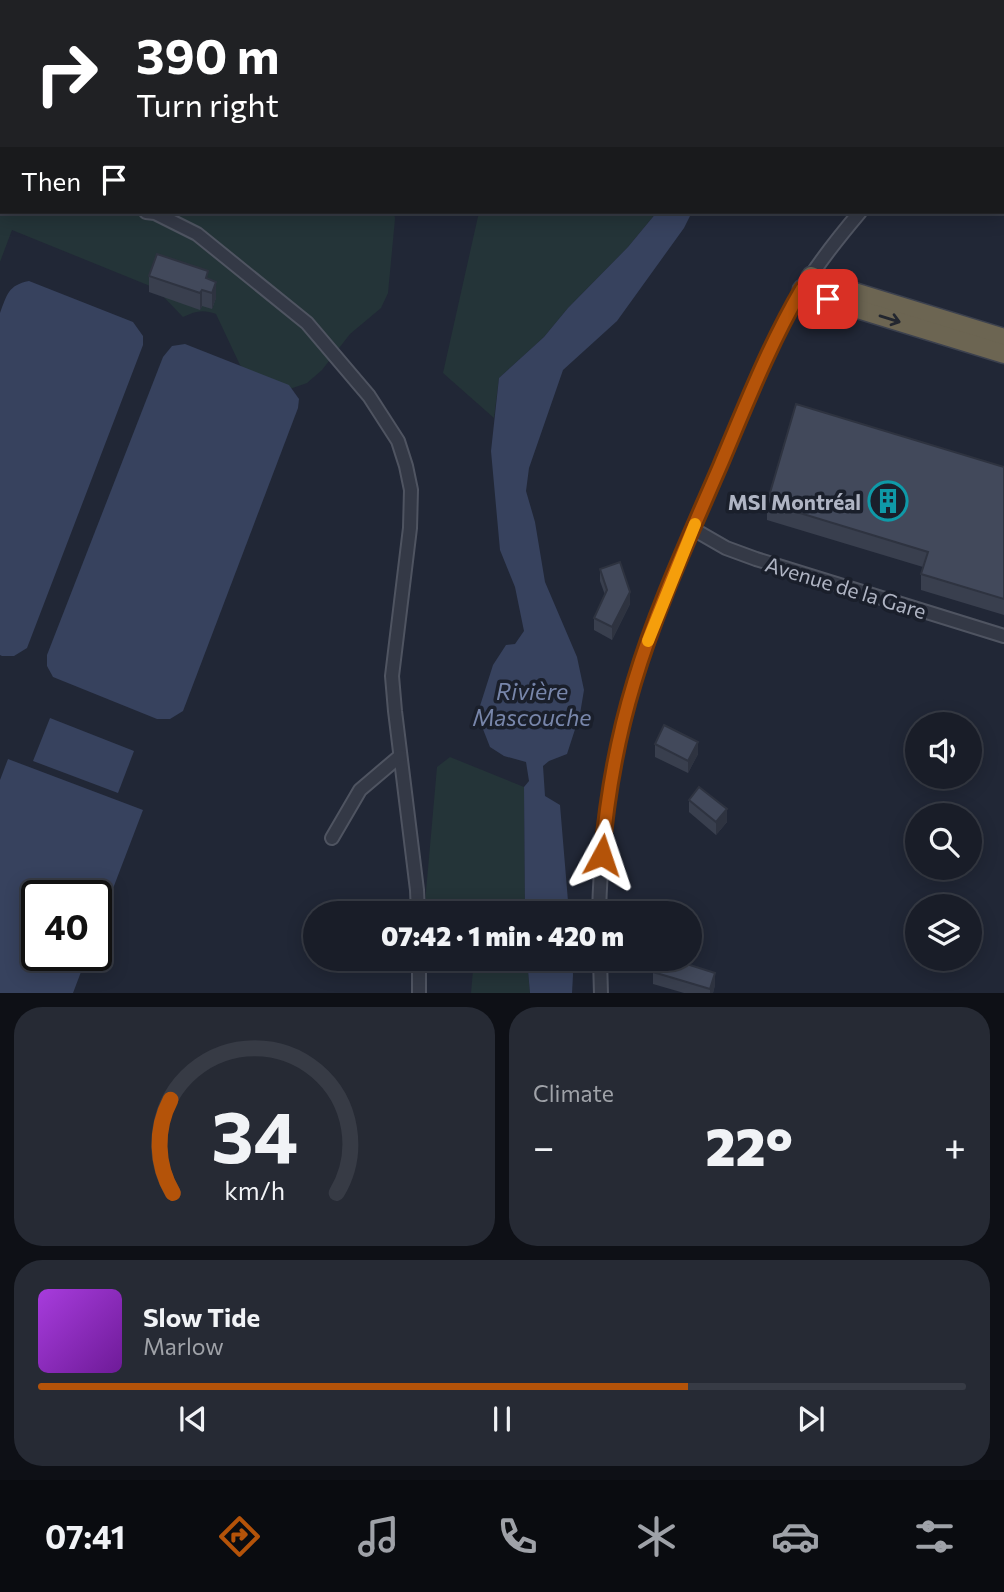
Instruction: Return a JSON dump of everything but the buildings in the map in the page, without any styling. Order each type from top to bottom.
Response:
[{"type":"highway","points":[[806,282],[835,286],[1004,338]]},
{"type":"highway","points":[[806,282],[828,299],[1004,354]]},
{"type":"street","points":[[157,214],[197,234],[307,323],[369,396],[398,441],[411,490],[410,528],[392,676],[417,901]]},
{"type":"street","points":[[600,901],[612,770],[635,680],[655,621],[775,340],[806,282],[858,214]]},
{"type":"street","name":"Avenue de la Gare","points":[[693,529],[726,548],[756,559],[1004,636]]},
{"type":"street","points":[[332,838],[360,790],[400,756]]},
{"type":"street","points":[[419,971],[419,993]]},
{"type":"street","points":[[600,971],[601,993]]},
{"type":"shaded area","points":[[0,214],[394,214],[395,219],[388,293],[381,308],[350,334],[322,370],[307,383],[281,392],[270,390],[240,365],[216,314],[199,311],[183,317],[155,288],[12,230],[0,262]]},
{"type":"shaded area","points":[[479,214],[655,214],[544,337],[499,378],[494,418],[443,373]]},
{"type":"shaded area","points":[[450,757],[524,787],[525,901],[425,901],[437,767]]},
{"type":"shaded area","points":[[473,971],[528,971],[530,993],[471,993]]},
{"type":"water","name":"Rivière Mascouche","points":[[655,214],[691,214],[684,228],[617,321],[563,370],[529,468],[526,491],[535,522],[545,582],[577,657],[584,690],[580,714],[567,754],[543,766],[545,796],[560,805],[568,901],[525,901],[524,787],[529,781],[526,762],[504,756],[490,747],[479,719],[479,709],[493,665],[506,645],[515,644],[524,631],[515,587],[500,550],[491,451],[499,378],[544,337],[568,308],[628,247]]},
{"type":"water","points":[[29,281],[133,322],[143,336],[143,345],[27,648],[14,656],[2,656],[0,313],[12,288]]},
{"type":"water","points":[[185,344],[289,385],[299,399],[298,408],[183,711],[170,719],[157,719],[53,677],[47,666],[47,655],[163,357],[172,346]]},
{"type":"water","points":[[50,718],[134,751],[118,793],[33,761]]},
{"type":"water","points":[[8,759],[143,810],[112,891],[112,880],[21,880],[21,971],[81,971],[73,993],[0,993],[0,780]]},
{"type":"water","points":[[528,971],[573,971],[572,993],[530,993]]},
{"type":"slow traffic","points":[[648,641],[695,524]]},
{"type":"place","name":"MSI Montréal","points":[[888,501]]},
{"type":"route","points":[[602,855],[612,770],[624,719],[665,595],[761,371],[794,302],[802,289],[828,299]]}]
